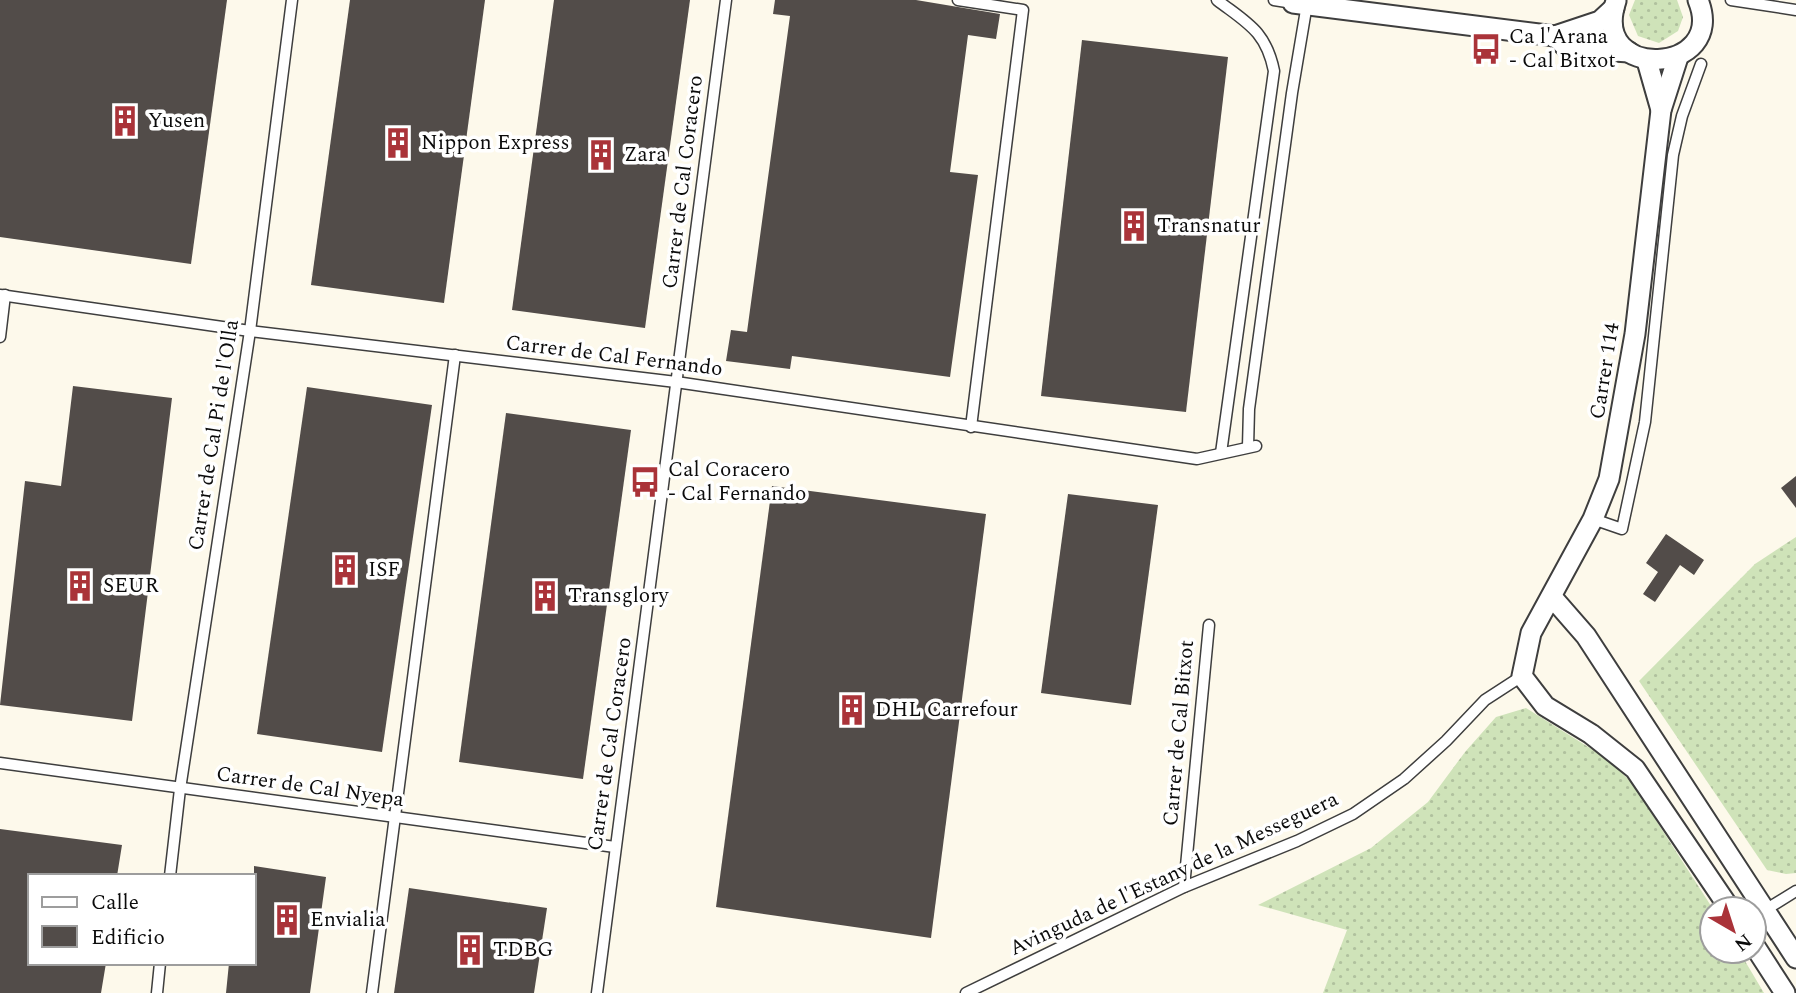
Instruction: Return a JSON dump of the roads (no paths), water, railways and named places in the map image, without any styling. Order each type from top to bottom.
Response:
[{"type":"street","points":[[1292,2],[1555,36],[1600,21],[1615,4]]},
{"type":"street","name":"Carrer 114","points":[[1522,676],[1531,633],[1593,519],[1609,479],[1635,334],[1661,110],[1678,57],[1693,43],[1698,34],[1701,2]]},
{"type":"street","points":[[1615,4],[1617,36],[1629,52]]},
{"type":"street","points":[[1555,36],[1567,48],[1629,52],[1647,61],[1678,57]]},
{"type":"street","points":[[1647,61],[1661,110]]},
{"type":"street","points":[[1552,597],[1586,636],[1755,895]]},
{"type":"street","points":[[1522,676],[1545,706],[1591,734],[1635,769],[1720,895]]},
{"type":"street","points":[[1768,915],[1796,958]]},
{"type":"street","points":[[1767,965],[1785,993]]},
{"type":"lane","name":"Carrer de Cal Pi de l'Olla","points":[[170,874],[180,789],[250,331],[292,0]]},
{"type":"lane","name":"Carrer de Cal Coracero","points":[[597,993],[726,0]]},
{"type":"lane","points":[[958,0],[1023,9],[971,427]]},
{"type":"lane","points":[[1217,0],[1254,27],[1263,38],[1271,54],[1274,71],[1221,453]]},
{"type":"lane","points":[[1731,0],[1796,10]]},
{"type":"lane","name":"Carrer de Cal Fernando","points":[[2,295],[250,331],[676,382],[1197,459],[1252,446],[1249,409],[1292,93],[1292,2]]},
{"type":"lane","points":[[1593,519],[1622,529],[1645,422],[1673,155],[1682,116],[1701,64]]},
{"type":"lane","points":[[0,337],[2,295]]},
{"type":"lane","points":[[372,993],[455,355]]},
{"type":"lane","name":"Carrer de Cal Bitxot","points":[[1184,887],[1209,625]]},
{"type":"lane","name":"Avinguda de l'Estany de la Messeguera","points":[[966,993],[1184,887],[1297,841],[1353,814],[1404,779],[1446,741],[1485,700],[1522,676]]},
{"type":"lane","name":"Carrer de Cal Nyepa","points":[[0,763],[615,847]]},
{"type":"lane","points":[[1768,908],[1796,891]]},
{"type":"lane","points":[[156,993],[160,965]]},
{"type":"place","name":"Ca l'Arana - Cal Bitxot","points":[[1486,49]]},
{"type":"place","name":"Yusen","points":[[125,121]]},
{"type":"place","name":"Nippon Express","points":[[398,143]]},
{"type":"place","name":"Zara","points":[[601,155]]},
{"type":"place","name":"Transnatur","points":[[1134,226]]},
{"type":"place","name":"Cal Coracero - Cal Fernando","points":[[645,482]]},
{"type":"place","name":"ISF","points":[[345,570]]},
{"type":"place","name":"SEUR","points":[[80,586]]},
{"type":"place","name":"Transglory","points":[[545,596]]},
{"type":"place","name":"DHL Carrefour","points":[[852,710]]},
{"type":"place","name":"Envialia","points":[[287,920]]},
{"type":"place","name":"TDBG","points":[[470,950]]}]
